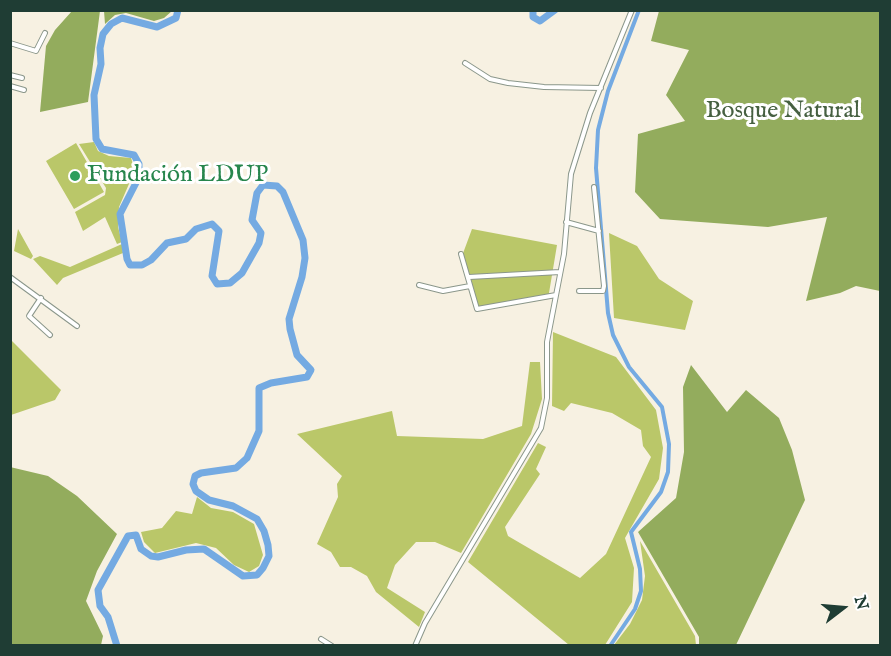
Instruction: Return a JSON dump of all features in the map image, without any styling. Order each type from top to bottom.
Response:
[{"type":"street","points":[[415,645],[425,623],[541,428],[547,398],[547,342],[560,273],[576,154],[632,10]]},
{"type":"street","points":[[10,43],[36,51],[45,33]]},
{"type":"street","points":[[465,63],[490,79],[507,83],[544,87],[601,88]]},
{"type":"street","points":[[10,75],[22,78]]},
{"type":"street","points":[[10,86],[24,90]]},
{"type":"street","points":[[579,291],[603,291],[594,187]]},
{"type":"street","points":[[566,222],[599,231]]},
{"type":"street","points":[[461,254],[477,309],[555,295]]},
{"type":"street","points":[[469,277],[560,273]]},
{"type":"street","points":[[10,278],[77,326]]},
{"type":"street","points":[[419,285],[443,291],[470,286]]},
{"type":"street","points":[[41,298],[30,317],[50,335]]},
{"type":"street","points":[[321,639],[328,645]]},
{"type":"green space","points":[[104,10],[172,11],[164,18],[154,21],[126,13],[115,15],[105,24]]},
{"type":"green space","points":[[72,11],[100,11],[88,102],[40,112],[46,46],[55,30]]},
{"type":"green space","name":"Bosque Natural","points":[[659,11],[880,11],[880,291],[856,286],[840,293],[806,301],[827,217],[768,227],[660,219],[635,192],[638,134],[685,121],[666,95],[689,50],[651,41]]},
{"type":"green space","points":[[94,142],[98,151],[109,156],[131,158],[135,170],[119,207],[118,227],[122,242],[117,244],[105,217],[83,231],[75,212],[105,195],[106,188],[79,144]]},
{"type":"green space","name":"Fundación LDUP","points":[[76,143],[104,192],[74,209],[46,161]]},
{"type":"green space","points":[[18,229],[33,256],[31,259],[14,251]]},
{"type":"green space","points":[[472,229],[557,245],[548,299],[477,311],[462,256]]},
{"type":"green space","points":[[609,233],[637,246],[659,279],[693,301],[685,330],[614,318]]},
{"type":"green space","points":[[122,244],[123,253],[63,278],[57,285],[33,259],[40,256],[70,267]]},
{"type":"green space","points":[[553,332],[616,357],[656,410],[663,448],[659,479],[625,538],[634,568],[632,602],[605,645],[569,645],[468,562],[538,443],[546,447],[536,469],[540,474],[505,527],[508,536],[580,578],[606,554],[651,457],[643,446],[641,430],[612,413],[571,403],[564,411],[552,406]]},
{"type":"green space","points":[[10,339],[61,390],[55,400],[11,415]]},
{"type":"green space","points":[[530,362],[540,362],[542,399],[531,434],[461,553],[435,542],[416,542],[395,565],[387,588],[425,612],[419,627],[376,592],[367,576],[351,567],[340,567],[331,552],[317,544],[338,497],[337,484],[342,476],[297,434],[392,411],[397,436],[483,439],[522,426]]},
{"type":"green space","points":[[691,365],[727,412],[746,390],[779,418],[792,450],[805,500],[736,645],[699,645],[699,637],[638,532],[676,498],[684,452],[683,387]]},
{"type":"green space","points":[[10,467],[48,476],[77,496],[117,534],[97,571],[86,601],[103,636],[101,645],[11,645]]},
{"type":"green space","points":[[197,497],[211,508],[233,512],[254,524],[263,555],[259,566],[249,572],[234,565],[216,548],[196,543],[155,553],[144,542],[141,532],[162,528],[176,511],[192,514]]},
{"type":"green space","points":[[640,541],[695,636],[696,645],[614,645],[630,624],[642,600],[645,576]]},
{"type":"waterway","points":[[117,646],[108,617],[100,606],[98,590],[128,536],[136,535],[141,549],[151,556],[158,557],[186,550],[204,549],[243,576],[257,575],[263,568],[269,556],[268,545],[257,519],[233,506],[209,500],[196,491],[193,484],[195,476],[201,473],[236,468],[247,458],[259,431],[259,388],[271,383],[307,377],[311,370],[297,355],[289,319],[302,277],[305,258],[303,240],[283,192],[277,186],[263,185],[257,193],[252,220],[261,233],[259,243],[242,273],[230,283],[217,284],[212,276],[219,231],[212,224],[196,229],[186,239],[167,243],[151,260],[142,265],[130,265],[127,259],[120,214],[139,177],[139,164],[134,155],[102,149],[96,139],[94,95],[101,64],[100,48],[103,34],[111,24],[122,18],[157,27],[176,18],[178,10]]},
{"type":"waterway","points":[[533,10],[533,17],[540,21],[555,10]]},
{"type":"waterway","points":[[610,646],[635,609],[641,591],[640,569],[631,532],[661,492],[668,472],[669,444],[662,407],[629,367],[613,335],[608,313],[596,168],[598,130],[608,91],[639,10]]},
{"type":"place","name":"Fundación LDUP","points":[[75,176]]}]
